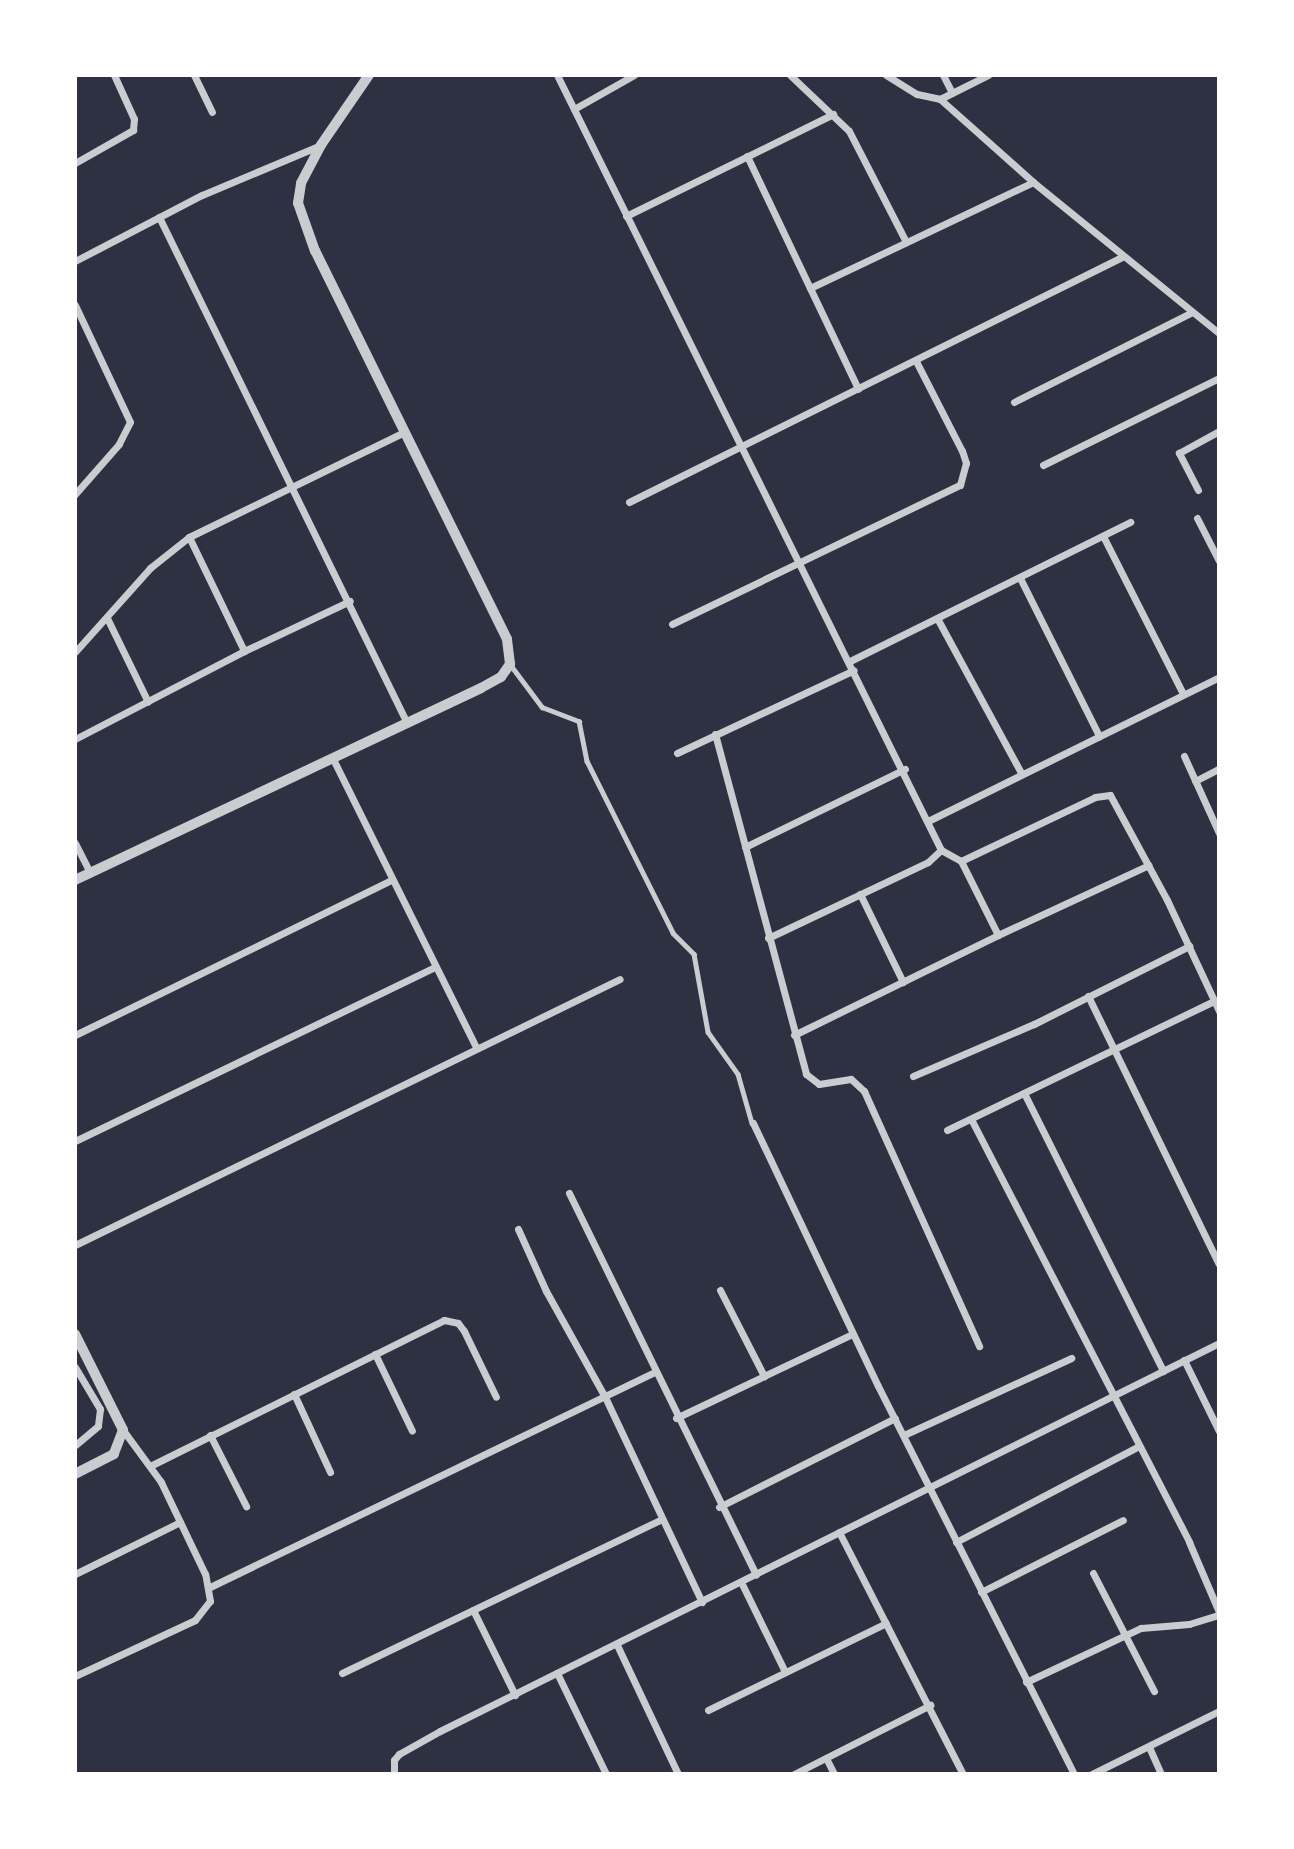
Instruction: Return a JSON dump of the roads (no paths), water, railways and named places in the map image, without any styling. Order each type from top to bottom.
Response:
[{"type":"street","points":[[75,163],[133,130],[134,119],[114,75]]},
{"type":"street","points":[[194,75],[212,112]]},
{"type":"street","points":[[75,880],[481,688],[500,677],[510,664],[507,639],[303,224],[298,203],[301,183],[321,145],[369,75]]},
{"type":"street","points":[[557,75],[905,769],[942,850],[961,861],[998,935]]},
{"type":"street","points":[[574,108],[634,75]]},
{"type":"street","points":[[790,75],[833,114],[863,153],[906,242]]},
{"type":"street","points":[[886,75],[917,94],[940,99],[1122,257],[1219,333]]},
{"type":"street","points":[[943,75],[952,93]]},
{"type":"street","points":[[940,99],[988,75]]},
{"type":"street","points":[[626,216],[833,114]]},
{"type":"street","points":[[75,261],[159,217],[321,145]]},
{"type":"street","points":[[747,156],[858,390]]},
{"type":"street","points":[[810,288],[1033,182]]},
{"type":"street","points":[[159,217],[350,601],[407,723]]},
{"type":"street","points":[[629,502],[1122,257]]},
{"type":"street","points":[[75,305],[130,422],[119,444],[75,494]]},
{"type":"street","points":[[1014,402],[1192,312]]},
{"type":"street","points":[[672,624],[960,485],[966,463],[962,451],[916,361]]},
{"type":"street","points":[[1043,465],[1219,378]]},
{"type":"street","points":[[1198,490],[1180,453],[1219,430]]},
{"type":"street","points":[[75,652],[150,568],[189,537],[404,432]]},
{"type":"street","points":[[1197,518],[1215,544],[1219,561]]},
{"type":"street","points":[[849,661],[1130,522]]},
{"type":"street","points":[[1104,536],[1183,694]]},
{"type":"street","points":[[189,537],[244,651]]},
{"type":"street","points":[[1020,578],[1098,736]]},
{"type":"street","points":[[75,739],[244,651],[350,601]]},
{"type":"street","points":[[107,618],[148,702]]},
{"type":"street","points":[[937,618],[1021,774]]},
{"type":"street","points":[[677,753],[854,670]]},
{"type":"street","points":[[930,820],[1219,677]]},
{"type":"street","points":[[715,734],[794,1035],[811,1082],[851,1079],[864,1091],[979,1346]]},
{"type":"street","points":[[332,757],[476,1047]]},
{"type":"street","points":[[1184,757],[1219,832]]},
{"type":"street","points":[[745,848],[905,769]]},
{"type":"street","points":[[1195,781],[1219,769]]},
{"type":"street","points":[[961,861],[1102,795],[1117,803],[1219,1011]]},
{"type":"street","points":[[75,843],[90,873]]},
{"type":"street","points":[[768,938],[928,862],[942,850]]},
{"type":"street","points":[[794,1035],[1149,865]]},
{"type":"street","points":[[75,1035],[392,880]]},
{"type":"street","points":[[860,894],[902,982]]},
{"type":"street","points":[[913,1076],[1088,996],[1189,946]]},
{"type":"street","points":[[75,1141],[435,967]]},
{"type":"street","points":[[75,1245],[476,1047],[621,979]]},
{"type":"street","points":[[1088,996],[1219,1264]]},
{"type":"street","points":[[947,1130],[1214,1001]]},
{"type":"street","points":[[1024,1093],[1163,1371]]},
{"type":"street","points":[[971,1119],[1111,1397],[1139,1446],[1219,1613],[1189,1624],[1152,1624],[1124,1634],[1027,1682]]},
{"type":"street","points":[[752,1124],[852,1334],[906,1434],[956,1542],[1074,1774]]},
{"type":"street","points":[[569,1193],[719,1507],[756,1575]]},
{"type":"street","points":[[518,1229],[546,1291],[605,1397],[702,1602]]},
{"type":"street","points":[[720,1290],[764,1376]]},
{"type":"street","points":[[152,1465],[375,1354],[452,1320],[464,1331],[496,1397]]},
{"type":"street","points":[[75,1334],[124,1430],[152,1465],[210,1587],[209,1606],[195,1620],[75,1676]]},
{"type":"street","points":[[676,1418],[852,1334]]},
{"type":"street","points":[[394,1774],[394,1760],[407,1748],[1219,1343]]},
{"type":"street","points":[[375,1354],[412,1432]]},
{"type":"street","points":[[906,1434],[1071,1358]]},
{"type":"street","points":[[1184,1360],[1219,1431]]},
{"type":"street","points":[[75,1367],[100,1409],[99,1426],[75,1445]]},
{"type":"street","points":[[210,1587],[654,1372]]},
{"type":"street","points":[[294,1394],[330,1472]]},
{"type":"street","points":[[719,1507],[895,1418]]},
{"type":"street","points":[[75,1474],[114,1454],[124,1430]]},
{"type":"street","points":[[210,1435],[246,1506]]},
{"type":"street","points":[[956,1542],[1139,1446]]},
{"type":"street","points":[[342,1674],[662,1519]]},
{"type":"street","points":[[981,1592],[1123,1520]]},
{"type":"street","points":[[75,1574],[180,1522]]},
{"type":"street","points":[[839,1532],[963,1774]]},
{"type":"street","points":[[1093,1573],[1154,1691]]},
{"type":"street","points":[[741,1582],[785,1672]]},
{"type":"street","points":[[473,1610],[515,1695]]},
{"type":"street","points":[[708,1710],[886,1623]]},
{"type":"street","points":[[617,1645],[678,1774]]},
{"type":"street","points":[[557,1673],[606,1774]]},
{"type":"street","points":[[794,1774],[930,1705]]},
{"type":"street","points":[[1091,1774],[1219,1711]]},
{"type":"street","points":[[1150,1747],[1161,1774]]},
{"type":"street","points":[[826,1758],[834,1774]]},
{"type":"lane","points":[[510,664],[542,707],[579,721],[587,761],[673,933],[694,954],[708,1032],[738,1074],[752,1124]]}]
